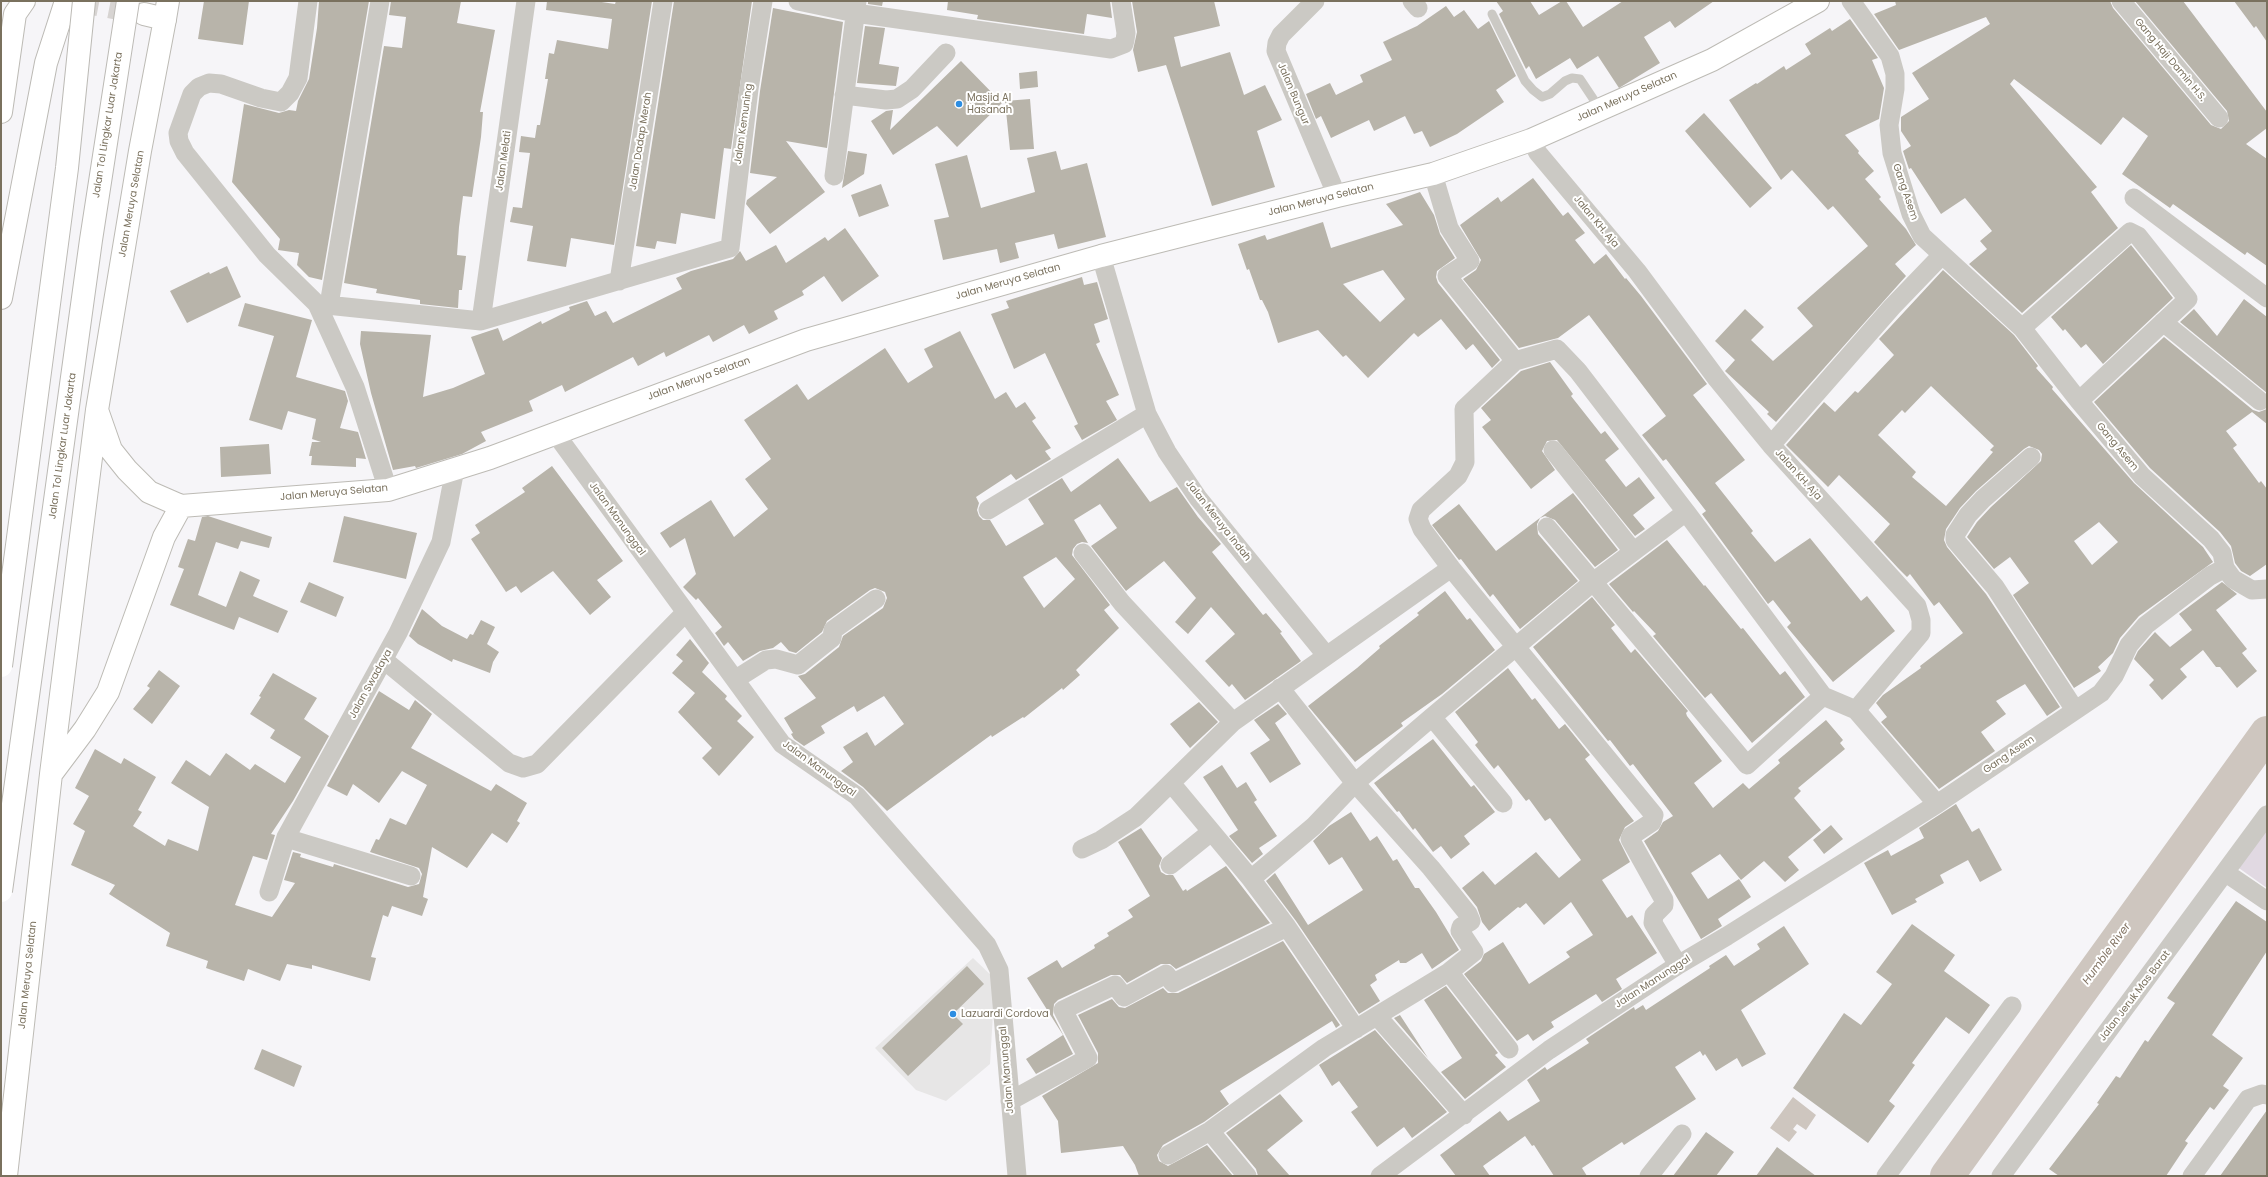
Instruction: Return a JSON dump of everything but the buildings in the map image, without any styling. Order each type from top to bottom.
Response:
[{"type":"main road","points":[[1,112],[16,14],[24,1]]},
{"type":"main road","points":[[1,298],[46,63],[66,1]]},
{"type":"main road","points":[[1,666],[67,168],[84,1]]},
{"type":"main road","name":"Jalan Tol Lingkar Luar Jakarta","points":[[1,891],[91,240],[128,1]]},
{"type":"main road","name":"Jalan Meruya Selatan","points":[[97,410],[111,450],[127,470],[149,492],[181,506],[388,490],[455,469],[806,340],[1101,256],[1337,196],[1434,174],[1531,140],[1712,60],[1818,1]]},
{"type":"main road","name":"Jalan Meruya Selatan","points":[[6,1176],[51,774],[97,410],[140,151],[159,12]]},
{"type":"main road","points":[[51,774],[85,729],[108,692],[164,537],[181,506]]},
{"type":"street","points":[[308,1],[298,78],[290,93],[281,102],[261,98],[221,84],[210,83],[199,87],[192,94],[178,133],[179,141],[185,153],[267,255],[323,304],[355,386],[388,490]]},
{"type":"street","points":[[323,304],[380,1]]},
{"type":"street","name":"Jalan Melati","points":[[481,321],[526,1]]},
{"type":"street","name":"Jalan Dadap Merah","points":[[619,281],[663,1]]},
{"type":"street","name":"Jalan Kemuning","points":[[619,281],[730,248],[743,135],[763,1]]},
{"type":"street","points":[[798,1],[856,7],[1112,49],[1124,44],[1125,40],[1126,34],[1121,1]]},
{"type":"street","name":"Jalan Bungur","points":[[1315,1],[1281,36],[1276,51],[1337,196]]},
{"type":"street","name":"Gang Asem","points":[[1851,1],[1890,56],[1895,74],[1895,89],[1889,125],[1892,153],[1911,214],[1922,236],[2022,328],[2079,401],[2142,476],[2211,539],[2222,553],[2225,568],[2210,576],[2146,625],[2128,645],[2108,686],[2101,693],[1937,804]]},
{"type":"street","name":"Gang Haji Damin H.S.","points":[[2121,1],[2219,118]]},
{"type":"street","points":[[834,176],[856,7]]},
{"type":"street","points":[[844,95],[886,100],[897,99],[912,89],[946,53]]},
{"type":"street","name":"Jalan KH. Aja","points":[[1531,140],[1538,153],[1637,271],[1717,379],[1771,445],[1917,606],[1921,620],[1921,632],[1856,710]]},
{"type":"street","points":[[1434,174],[1449,228],[1470,260],[1447,276],[1515,361]]},
{"type":"street","points":[[2134,198],[2267,298]]},
{"type":"street","points":[[2022,328],[2130,232],[2138,236],[2188,299],[2079,401]]},
{"type":"street","points":[[1771,445],[1892,307],[1942,255]]},
{"type":"street","name":"Jalan Meruya Indah","points":[[1101,256],[1147,414],[1167,452],[1198,498],[1326,655]]},
{"type":"street","points":[[323,304],[481,321],[619,281]]},
{"type":"street","points":[[2164,322],[2260,402]]},
{"type":"street","points":[[1678,965],[1653,923],[1654,915],[1664,905],[1664,900],[1630,839],[1631,836],[1652,822],[1654,815],[1451,568],[1422,530],[1418,519],[1421,510],[1458,476],[1465,462],[1464,409],[1515,361],[1557,349],[1578,371],[1686,512],[1823,696],[1856,710],[1937,804]]},
{"type":"street","points":[[988,510],[1147,414]]},
{"type":"street","name":"Jalan Manunggal","points":[[555,433],[782,744],[857,796],[987,945],[999,970],[1017,1176]]},
{"type":"street","points":[[1553,450],[1633,552]]},
{"type":"street","points":[[2031,457],[1978,505],[1958,531],[1955,540],[1995,587],[2075,710]]},
{"type":"street","name":"Jalan Swadaya","points":[[269,892],[286,838],[384,660],[441,542],[455,469]]},
{"type":"street","points":[[1250,879],[1314,826],[1355,783],[1432,717],[1593,582],[1686,512]]},
{"type":"street","points":[[1547,526],[1747,765],[1823,696]]},
{"type":"street","points":[[1083,553],[1122,603],[1233,722]]},
{"type":"street","points":[[1082,849],[1101,840],[1136,817],[1233,722],[1451,568]]},
{"type":"street","points":[[2225,568],[2233,579],[2244,587],[2252,590],[2267,588]]},
{"type":"street","points":[[736,679],[766,660],[776,659],[798,665],[832,638],[833,630],[876,599]]},
{"type":"street","points":[[384,660],[509,763],[523,768],[538,764],[685,612]]},
{"type":"street","points":[[1168,1154],[1210,1131],[1324,1048],[1449,972],[1474,952],[1460,931],[1462,927],[1471,921],[1468,914],[1431,868],[1355,783],[1280,688]]},
{"type":"street","points":[[1432,717],[1503,803]]},
{"type":"street","points":[[1170,783],[1288,927],[1356,1029]]},
{"type":"street","name":"Jalan Manunggal","points":[[1380,1176],[1464,1115],[1549,1050],[1678,965],[1727,936],[1937,804]]},
{"type":"street","name":"Jalan Jeruk Mas Barat","points":[[2001,1176],[2267,816]]},
{"type":"street","points":[[1170,865],[1211,832]]},
{"type":"street","points":[[286,838],[411,876]]},
{"type":"street","points":[[2226,873],[2267,901]]},
{"type":"street","points":[[1010,1101],[1088,1058],[1063,1010],[1115,985],[1124,997],[1166,974],[1173,983],[1288,927]]},
{"type":"street","points":[[1449,972],[1509,1049]]},
{"type":"street","points":[[1886,1176],[2012,1006]]},
{"type":"street","points":[[1377,1016],[1464,1115]]},
{"type":"street","points":[[2192,1176],[2248,1099],[2262,1094],[2267,1095]]},
{"type":"street","points":[[1210,1131],[1247,1176]]},
{"type":"street","points":[[1649,1176],[1682,1134]]},
{"type":"lane","points":[[1492,14],[1525,81],[1532,90],[1542,97],[1550,94],[1572,78],[1580,79],[1600,109]]},
{"type":"shaded area","points":[[2267,828],[2267,888],[2236,866]]},
{"type":"shaded area","name":"Lazuardi Cordova","points":[[973,958],[995,979],[990,1064],[946,1101],[916,1090],[875,1048]]},
{"type":"shaded area","points":[[1793,1097],[1816,1115],[1806,1130],[1797,1124],[1793,1129],[1797,1132],[1789,1142],[1770,1128]]},
{"type":"waterway","name":"Humble River","points":[[1947,1176],[2267,733]]},
{"type":"tunnel","points":[[77,1],[144,14]]},
{"type":"place","name":"Masjid Al Hasanah","points":[[959,104]]},
{"type":"place","name":"Lazuardi Cordova","points":[[953,1014]]}]
